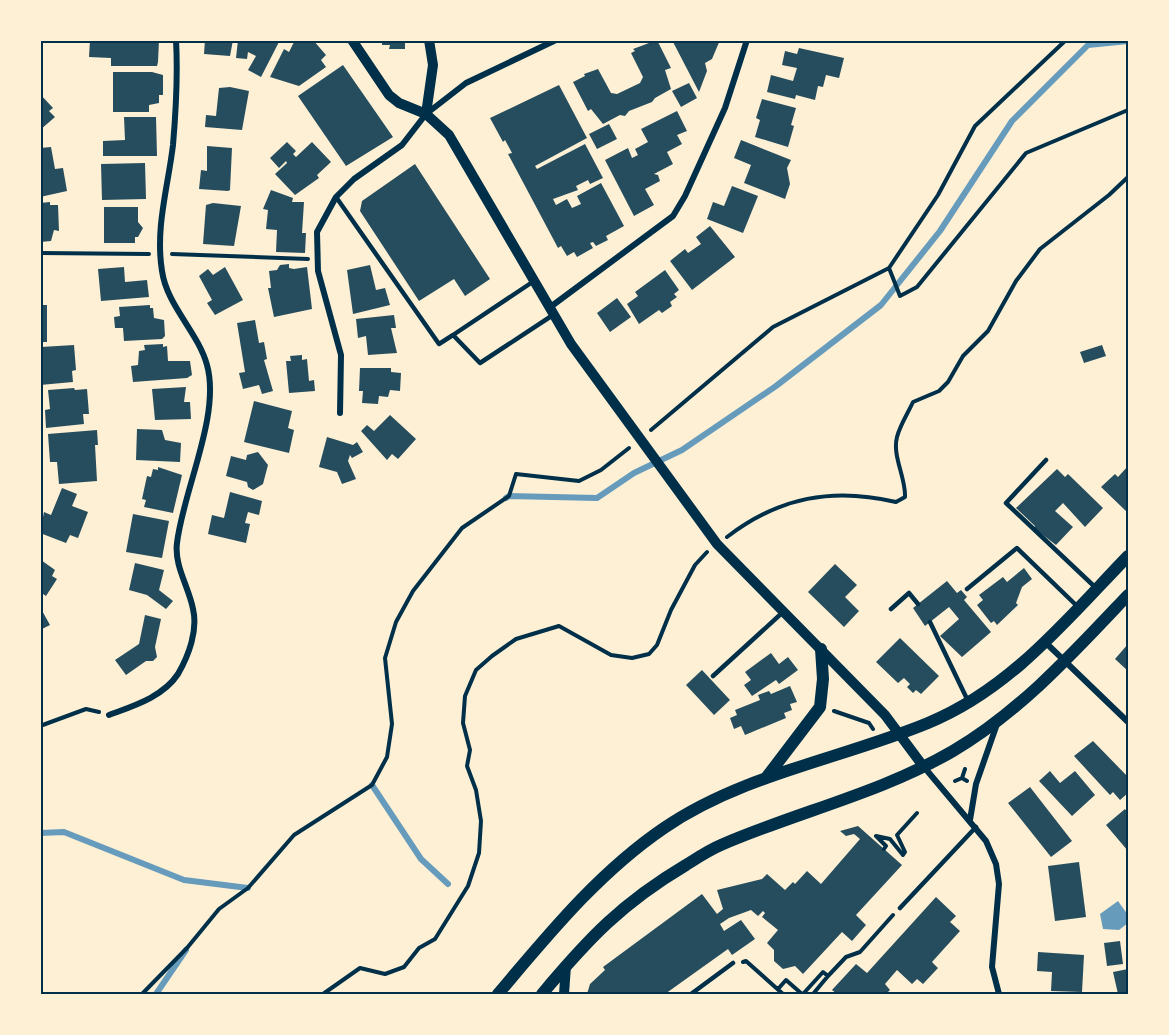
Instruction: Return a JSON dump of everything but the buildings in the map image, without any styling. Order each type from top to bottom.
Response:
[{"type":"main road","points":[[498,994],[570,911],[629,855],[664,828],[716,798],[929,722],[968,702],[1005,678],[1045,642],[1128,556]]},
{"type":"main road","points":[[542,994],[604,924],[645,889],[719,846],[893,781],[952,751],[998,721],[1065,661],[1128,595]]},
{"type":"main road","points":[[765,779],[820,707],[823,680],[821,650]]},
{"type":"street","points":[[109,715],[146,702],[177,676],[193,640],[194,610],[182,578],[176,545],[208,412],[211,388],[207,364],[174,303],[162,272],[160,217],[172,146],[178,71],[176,40]]},
{"type":"street","points":[[352,40],[389,95],[399,103],[426,114],[449,135],[551,312],[717,544],[898,733],[986,841],[996,864],[999,884],[992,967],[999,994]]},
{"type":"street","points":[[426,114],[433,65],[429,40]]},
{"type":"street","points":[[340,413],[341,355],[318,271],[317,232],[336,197],[354,179],[402,145],[426,114],[466,83],[556,40]]},
{"type":"street","points":[[551,312],[673,216],[685,196],[724,108],[747,40]]},
{"type":"street","points":[[1045,642],[1128,722]]},
{"type":"street","points":[[970,821],[976,784],[998,721]]},
{"type":"street","points":[[564,994],[566,966]]},
{"type":"lane","points":[[336,197],[439,344],[534,281]]},
{"type":"lane","points":[[453,335],[480,363],[551,312]]},
{"type":"lane","points":[[1046,460],[1006,502],[1097,589]]},
{"type":"lane","points":[[967,589],[1017,549],[1079,608]]},
{"type":"lane","points":[[891,609],[909,593],[918,604]]},
{"type":"lane","points":[[713,676],[783,612]]},
{"type":"lane","points":[[930,622],[968,702]]},
{"type":"lane","points":[[900,908],[976,827]]},
{"type":"lane","points":[[691,994],[733,963]]},
{"type":"path","points":[[648,432],[773,327],[889,268],[938,195],[975,126],[1066,40]]},
{"type":"path","points":[[889,268],[900,296],[917,287],[1026,153],[1128,110]]},
{"type":"path","points":[[723,539],[770,510],[810,496],[876,497],[896,502],[905,497],[906,487],[900,468],[896,438],[913,402],[939,391],[948,382],[963,356],[988,331],[1016,280],[1040,249],[1109,195],[1128,177]]},
{"type":"path","points":[[40,253],[161,254],[318,260]]},
{"type":"path","points":[[142,994],[187,948],[219,909],[248,888],[294,835],[372,785],[387,757],[392,724],[385,658],[396,622],[413,591],[462,528],[509,496],[516,474],[579,481],[602,470],[638,440]]},
{"type":"path","points":[[323,994],[360,969],[385,974],[404,967],[419,948],[435,939],[468,886],[479,853],[481,821],[476,790],[467,766],[470,750],[463,723],[465,696],[476,670],[516,639],[559,626],[611,655],[632,658],[649,654],[657,645],[671,610],[695,565],[716,545]]},
{"type":"path","points":[[40,726],[86,709],[109,715]]},
{"type":"path","points":[[831,710],[869,723]]},
{"type":"path","points":[[955,781],[962,778],[965,770]]},
{"type":"path","points":[[884,849],[886,846],[876,836],[890,839],[903,855],[905,852],[897,835],[917,813]]},
{"type":"path","points":[[813,994],[846,957],[860,952],[900,908]]},
{"type":"path","points":[[733,963],[746,961],[783,994]]},
{"type":"path","points":[[778,989],[786,980],[802,994],[823,972],[828,976]]},
{"type":"water","points":[[1118,901],[1128,915],[1128,923],[1119,930],[1103,929],[1100,914]]},
{"type":"waterway","points":[[506,498],[509,496],[597,498],[634,473],[682,450],[776,386],[881,305],[940,231],[1012,121],[1088,45],[1128,41]]},
{"type":"waterway","points":[[372,785],[421,859],[448,884]]},
{"type":"waterway","points":[[40,833],[64,832],[184,880],[248,888]]},
{"type":"waterway","points":[[156,994],[186,950]]}]
